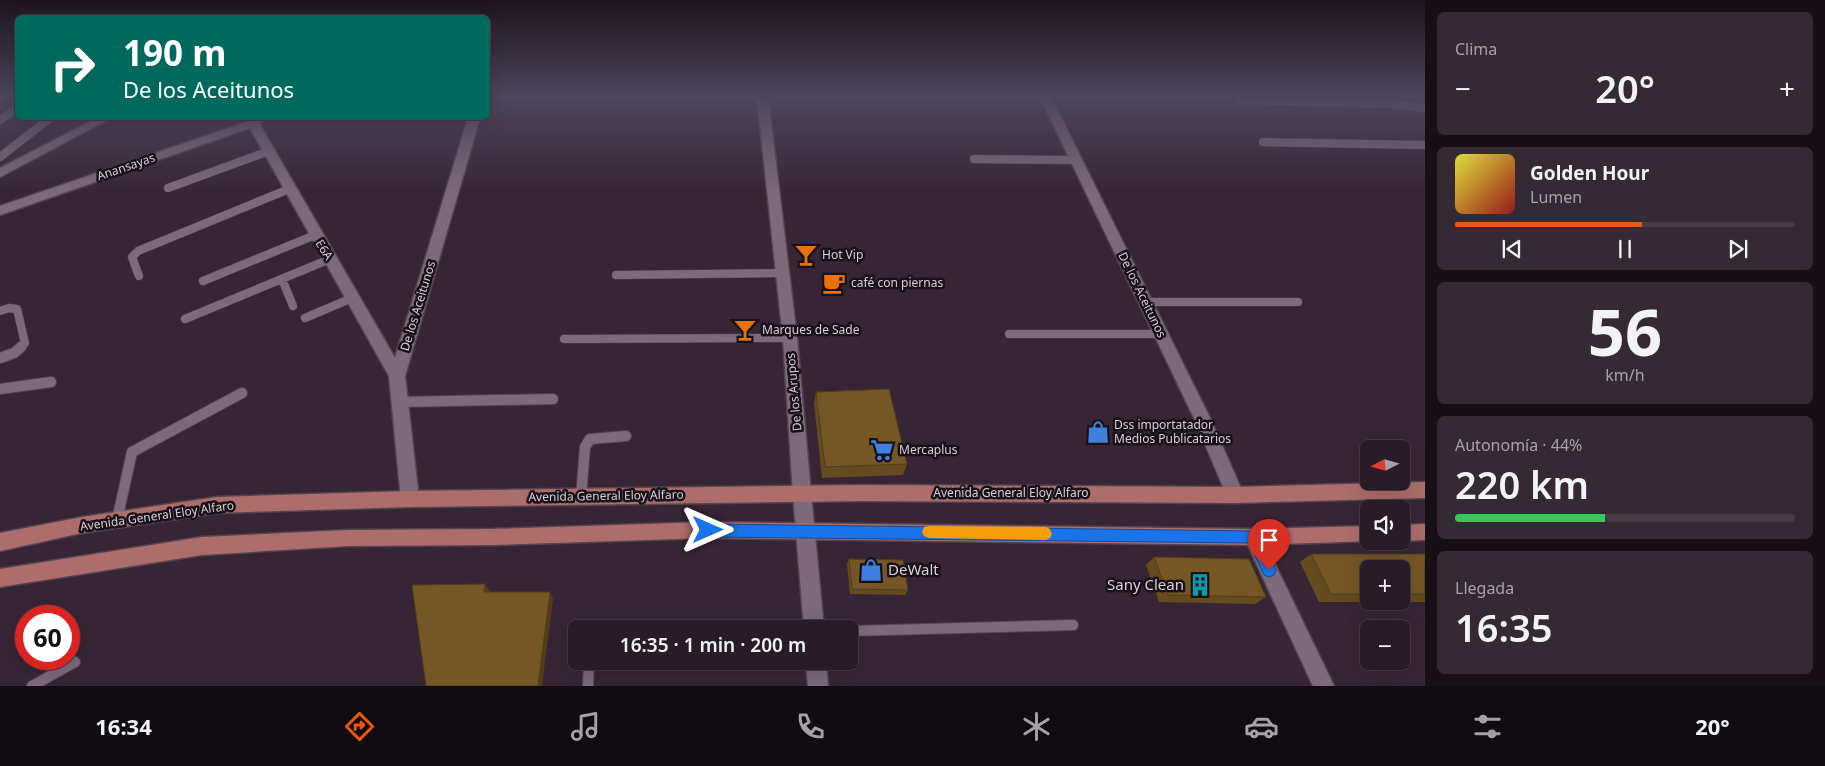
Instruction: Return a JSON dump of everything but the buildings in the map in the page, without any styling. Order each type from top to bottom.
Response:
[{"type":"main road","name":"Avenida General Eloy Alfaro","points":[[0,542],[117,520],[217,506],[410,499],[581,496],[802,494],[1235,495],[1425,490]]},
{"type":"main road","points":[[0,578],[202,546],[348,538],[492,537],[636,531],[805,530],[1253,537],[1360,534]]},
{"type":"main road","points":[[1410,533],[1425,532]]},
{"type":"street","points":[[0,173],[84,129]]},
{"type":"street","name":"Anansayas","points":[[0,211],[230,129]]},
{"type":"street","name":"E6A","points":[[259,129],[315,236],[397,376]]},
{"type":"street","name":"De los Aceitunos","points":[[410,499],[397,376],[471,129]]},
{"type":"street","name":"De los Arupos","points":[[766,129],[790,338],[805,530],[815,620]]},
{"type":"street","name":"De los Aceitunos","points":[[1061,129],[1202,418],[1235,495]]},
{"type":"street","points":[[1253,537],[1324,686]]},
{"type":"street","points":[[817,670],[818,686]]},
{"type":"lane","points":[[0,157],[36,129]]},
{"type":"lane","points":[[1263,142],[1425,145]]},
{"type":"lane","points":[[168,188],[269,151]]},
{"type":"lane","points":[[974,159],[1076,160]]},
{"type":"lane","points":[[139,276],[132,257],[138,251],[289,189]]},
{"type":"lane","points":[[203,281],[315,236]]},
{"type":"lane","points":[[185,319],[330,259]]},
{"type":"lane","points":[[616,275],[782,273]]},
{"type":"lane","points":[[282,279],[293,306]]},
{"type":"lane","points":[[304,318],[352,298]]},
{"type":"lane","points":[[1145,302],[1298,302]]},
{"type":"lane","points":[[0,311],[9,308],[18,309],[25,343],[14,353],[0,358]]},
{"type":"lane","points":[[1009,334],[1160,334]]},
{"type":"lane","points":[[564,339],[790,338]]},
{"type":"lane","points":[[0,389],[51,382]]},
{"type":"lane","points":[[117,520],[132,452],[242,393]]},
{"type":"lane","points":[[399,402],[553,399]]},
{"type":"lane","points":[[581,496],[586,446],[590,439],[626,436]]},
{"type":"lane","points":[[858,631],[1073,625]]},
{"type":"lane","points":[[32,686],[61,670]]},
{"type":"lane","points":[[588,686],[589,670]]},
{"type":"slow traffic","points":[[929,532],[1046,534]]},
{"type":"place","name":"Hot Vip","points":[[806,255]]},
{"type":"place","name":"café con piernas","points":[[834,283]]},
{"type":"place","name":"Marques de Sade","points":[[745,330]]},
{"type":"place","name":"Dss importatador Medios Publicatarios","points":[[1098,432]]},
{"type":"place","name":"Mercaplus","points":[[882,450]]},
{"type":"place","name":"DeWalt","points":[[871,570]]},
{"type":"place","name":"Sany Clean","points":[[1200,585]]},
{"type":"route","points":[[708,530],[1253,537],[1269,570]]}]
